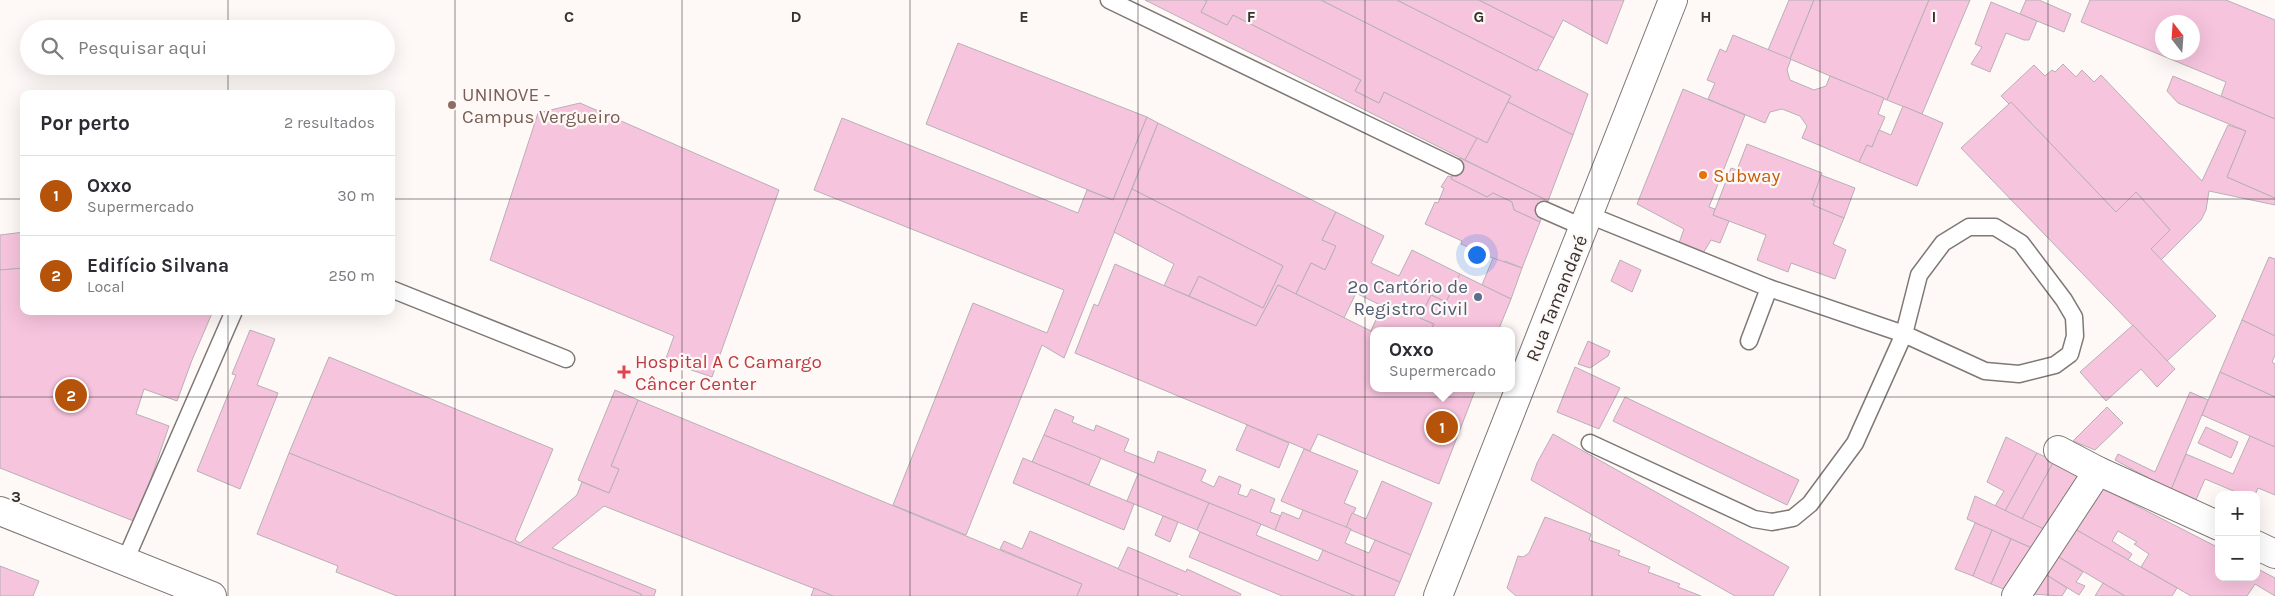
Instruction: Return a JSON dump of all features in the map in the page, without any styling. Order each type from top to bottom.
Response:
[{"type":"street","name":"Rua Tamandaré","points":[[1438,596],[1673,0]]},
{"type":"street","points":[[2058,450],[2098,472],[2215,524]]},
{"type":"street","points":[[2016,596],[2098,472]]},
{"type":"street","points":[[0,512],[212,596]]},
{"type":"street","points":[[2260,547],[2275,554]]},
{"type":"lane","points":[[1109,0],[1455,167]]},
{"type":"lane","points":[[1544,210],[1587,221],[1769,288],[1904,334],[1984,371],[2019,374],[2056,365],[2070,354],[2075,336],[2074,318],[2021,243],[1995,227],[1969,227],[1943,243],[1919,275],[1904,334],[1855,443],[1810,504],[1793,518],[1772,522],[1754,519],[1590,443]]},
{"type":"lane","points":[[1749,341],[1769,288]]},
{"type":"lane","points":[[395,291],[566,359]]},
{"type":"lane","points":[[126,562],[232,315]]},
{"type":"building","points":[[1145,0],[1207,1],[1201,12],[1227,25],[1233,15],[1361,80],[1355,91],[1379,103],[1384,92],[1477,138],[1465,160]]},
{"type":"building","points":[[1204,0],[1321,0],[1511,96],[1487,143],[1384,92],[1379,103],[1355,91],[1361,80],[1233,15],[1227,25],[1201,12],[1207,1]]},
{"type":"building","points":[[1321,0],[1397,0],[1537,71],[1538,69],[1588,94],[1573,135],[1508,102],[1511,96]]},
{"type":"building","points":[[1397,0],[1479,0],[1554,38],[1537,71]]},
{"type":"building","points":[[1479,0],[1624,0],[1607,44],[1563,20],[1554,38]]},
{"type":"building","points":[[1789,0],[1814,0],[1790,59],[1768,50]]},
{"type":"building","points":[[1814,0],[1929,0],[1887,100],[1790,59]]},
{"type":"building","points":[[1929,0],[1970,0],[1922,114],[1887,100]]},
{"type":"building","points":[[2026,0],[2039,0],[2071,14],[2064,32],[2020,14]]},
{"type":"building","points":[[2090,0],[2226,0],[2275,20],[2275,119],[2221,96],[2226,82],[2173,60],[2200,60],[2200,15],[2155,15],[2155,53],[2081,22]]},
{"type":"building","points":[[1991,2],[2037,21],[2029,40],[2006,33],[1990,72],[1971,64],[1982,47],[1975,44]]},
{"type":"building","points":[[1733,35],[1791,59],[1787,70],[1790,80],[1814,90],[1826,86],[1830,76],[1884,98],[1878,114],[1885,117],[1872,147],[1867,145],[1859,162],[1802,138],[1807,126],[1800,116],[1782,109],[1770,112],[1765,123],[1708,99],[1715,83],[1707,80],[1720,49],[1726,52]]},
{"type":"building","points":[[958,43],[1147,117],[1113,200],[926,124]]},
{"type":"building","points":[[2063,64],[2076,77],[2082,70],[2094,82],[2101,75],[2202,181],[2228,125],[2246,131],[2227,177],[2275,198],[2275,205],[2209,191],[2206,210],[2201,220],[2161,260],[2151,249],[2170,230],[2136,192],[2116,212],[2011,102],[2009,104],[2001,96],[2034,65],[2045,76],[2052,70],[2055,72]]},
{"type":"building","points":[[2173,76],[2275,119],[2275,198],[2227,177],[2246,131],[2178,103],[2167,91]]},
{"type":"building","points":[[1683,89],[1745,115],[1709,207],[1715,209],[1713,215],[1729,221],[1720,243],[1711,240],[1702,255],[1679,243],[1684,229],[1637,204]]},
{"type":"building","points":[[1508,102],[1573,135],[1548,201],[1465,160],[1477,138],[1487,143]]},
{"type":"building","points":[[2011,102],[2116,212],[2136,192],[2170,230],[2151,249],[2216,316],[2167,361],[1961,148]]},
{"type":"building","points":[[580,103],[779,190],[712,377],[665,361],[674,336],[490,260],[538,113]]},
{"type":"building","points":[[1903,106],[1943,123],[1917,186],[1859,162],[1867,145],[1872,147],[1879,130],[1891,135]]},
{"type":"building","points":[[1147,117],[1158,123],[1064,358],[1042,345],[966,535],[893,505],[973,303],[1047,333],[1064,290],[814,190],[842,118],[1078,213],[1087,190],[1113,200]]},
{"type":"building","points":[[1158,123],[1336,212],[1322,240],[1336,246],[1325,270],[1311,263],[1296,294],[1278,285],[1256,326],[1189,296],[1199,276],[1263,308],[1283,266],[1132,189]]},
{"type":"building","points":[[1747,144],[1822,173],[1812,200],[1815,201],[1813,205],[1844,218],[1833,244],[1846,250],[1835,279],[1791,263],[1788,272],[1757,260],[1766,235],[1713,215],[1731,168],[1737,170]]},
{"type":"building","points":[[1460,158],[1548,201],[1540,222],[1514,210],[1512,202],[1493,193],[1487,197],[1451,179]]},
{"type":"building","points":[[1821,175],[1855,188],[1844,218],[1813,205],[1815,201],[1812,200]]},
{"type":"building","points":[[1448,176],[1487,197],[1493,193],[1512,202],[1514,210],[1540,222],[1522,268],[1505,261],[1504,263],[1461,244],[1462,241],[1425,224],[1435,202],[1438,203],[1444,188],[1441,187]]},
{"type":"building","points":[[1132,189],[1283,266],[1263,308],[1199,276],[1189,296],[1164,286],[1174,264],[1114,232]]},
{"type":"building","points":[[1336,212],[1384,236],[1371,263],[1399,276],[1412,250],[1460,274],[1446,302],[1431,295],[1420,318],[1434,324],[1432,327],[1373,327],[1382,306],[1356,293],[1344,318],[1296,294],[1311,263],[1325,270],[1336,246],[1322,240]]},
{"type":"building","points":[[20,232],[20,268],[0,270],[0,235]]},
{"type":"building","points":[[2269,257],[2275,259],[2275,336],[2242,320]]},
{"type":"building","points":[[1493,258],[1522,268],[1511,299],[1482,285]]},
{"type":"building","points":[[1620,260],[1641,270],[1632,292],[1611,281]]},
{"type":"building","points":[[1115,264],[1256,326],[1278,285],[1370,331],[1370,392],[1474,392],[1439,484],[1318,434],[1310,451],[1075,353],[1094,304],[1098,306]]},
{"type":"building","points":[[20,268],[20,315],[211,315],[177,401],[144,389],[136,414],[169,426],[136,522],[0,468],[0,270]]},
{"type":"building","points":[[1460,274],[1511,299],[1500,327],[1432,327],[1434,324],[1420,318],[1431,295],[1446,302]]},
{"type":"building","points":[[2242,320],[2275,336],[2275,355],[2272,362],[2275,364],[2275,397],[2220,372]]},
{"type":"building","points":[[2133,325],[2175,369],[2157,387],[2141,369],[2106,401],[2080,372]]},
{"type":"building","points":[[250,330],[275,339],[257,385],[278,393],[240,489],[197,471],[236,375],[232,374]]},
{"type":"building","points":[[1588,341],[1610,351],[1608,356],[1590,368],[1578,364]]},
{"type":"building","points":[[329,357],[553,449],[515,540],[520,543],[577,495],[582,482],[609,493],[619,469],[611,466],[638,400],[1082,584],[1077,596],[833,596],[604,506],[552,548],[656,590],[654,596],[641,596],[641,594],[289,453]]},
{"type":"building","points":[[1575,367],[1620,388],[1599,429],[1557,412]]},
{"type":"building","points":[[2220,372],[2275,397],[2275,447],[2202,415]]},
{"type":"building","points":[[615,390],[638,400],[611,466],[619,469],[609,493],[578,480]]},
{"type":"building","points":[[2190,392],[2208,400],[2171,490],[2115,460],[2118,454],[2155,472]]},
{"type":"building","points":[[1625,397],[1799,480],[1787,505],[1613,421]]},
{"type":"building","points":[[2107,407],[2123,423],[2095,450],[2073,441]]},
{"type":"building","points":[[1055,409],[1074,417],[1072,422],[1094,431],[1096,425],[1129,439],[1124,451],[1154,463],[1158,451],[1206,470],[1201,481],[1214,487],[1219,476],[1241,485],[1238,494],[1247,497],[1251,489],[1275,499],[1270,512],[1281,516],[1275,530],[1044,435]]},
{"type":"building","points":[[1247,425],[1289,443],[1279,468],[1236,450]]},
{"type":"building","points":[[2206,427],[2238,442],[2231,458],[2198,443]]},
{"type":"building","points":[[1553,434],[1789,567],[1773,596],[1735,596],[1531,480],[1537,463]]},
{"type":"building","points":[[1044,435],[1101,458],[1089,485],[1032,462]]},
{"type":"building","points":[[2250,436],[2275,447],[2275,495],[2258,488],[2257,491],[2234,491],[2205,479],[2192,509],[2171,490],[2186,454],[2233,474]]},
{"type":"building","points":[[2006,437],[2037,453],[2005,511],[1995,506],[2004,491],[1987,482]]},
{"type":"building","points":[[1304,449],[1358,471],[1344,503],[1356,508],[1346,528],[1281,501]]},
{"type":"building","points":[[289,453],[641,594],[641,596],[397,596],[336,572],[338,566],[257,534]]},
{"type":"building","points":[[2037,453],[2054,461],[2022,519],[2005,511]]},
{"type":"building","points":[[1023,458],[1134,504],[1124,530],[1013,483]]},
{"type":"building","points":[[2054,461],[2083,476],[2046,530],[2022,519]]},
{"type":"building","points":[[1138,474],[1209,503],[1197,530],[1127,501]]},
{"type":"building","points":[[1382,481],[1432,503],[1411,555],[1346,528],[1352,513],[1366,519]]},
{"type":"building","points":[[2102,488],[2215,546],[2215,581],[2260,581],[2260,570],[2275,578],[2275,596],[2255,584],[2247,596],[2191,596],[2141,567],[2149,554],[2134,544],[2137,542],[2118,531],[2112,541],[2132,554],[2128,560],[2075,529]]},
{"type":"building","points":[[1975,496],[2046,530],[2034,549],[1967,519]]},
{"type":"building","points":[[1209,503],[1261,524],[1256,535],[1318,561],[1323,550],[1400,582],[1394,596],[1355,596],[1200,532],[1197,530]]},
{"type":"building","points":[[1303,510],[1351,529],[1345,543],[1369,553],[1375,540],[1411,555],[1400,582],[1275,530],[1282,512],[1299,519]]},
{"type":"building","points":[[1163,516],[1178,522],[1170,542],[1155,535]]},
{"type":"building","points":[[1545,517],[1591,534],[1589,540],[1620,551],[1618,555],[1650,567],[1648,572],[1680,584],[1678,587],[1701,596],[1516,596],[1507,588],[1518,556],[1523,557],[1529,553]]},
{"type":"building","points":[[1975,523],[1992,530],[1973,576],[1955,569]]},
{"type":"building","points":[[2075,529],[2177,588],[2172,596],[2125,596],[2057,556]]},
{"type":"building","points":[[1992,530],[2011,539],[1991,584],[1973,576]]},
{"type":"building","points":[[1030,531],[1178,594],[1177,596],[1077,596],[1082,584],[1000,549],[1004,541],[1022,549]]},
{"type":"building","points":[[1200,532],[1355,596],[1282,596],[1189,557]]},
{"type":"building","points":[[2011,539],[2034,549],[2006,590],[1991,584]]},
{"type":"building","points":[[1128,547],[1186,572],[1187,569],[1241,594],[1240,596],[1183,596],[1118,569]]},
{"type":"building","points":[[2057,556],[2083,572],[2076,582],[2085,586],[2079,595],[2045,574]]},
{"type":"building","points":[[0,566],[39,581],[33,596],[0,596]]},
{"type":"building","points":[[2045,574],[2067,588],[2062,596],[2031,594]]},
{"type":"building","points":[[2103,583],[2125,596],[2095,596]]},
{"type":"building","points":[[814,588],[833,596],[811,596]]},
{"type":"place","name":"UNINOVE - Campus Vergueiro","points":[[452,105]]},
{"type":"place","name":"Subway","points":[[1703,175]]},
{"type":"place","name":"2º Cartório de Registro Civil","points":[[1478,297]]},
{"type":"place","name":"Hospital A C Camargo Câncer Center","points":[[624,372]]},
{"type":"place","name":"Edifício Silvana","points":[[71,395]]},
{"type":"place","name":"Oxxo","points":[[1442,427]]}]
